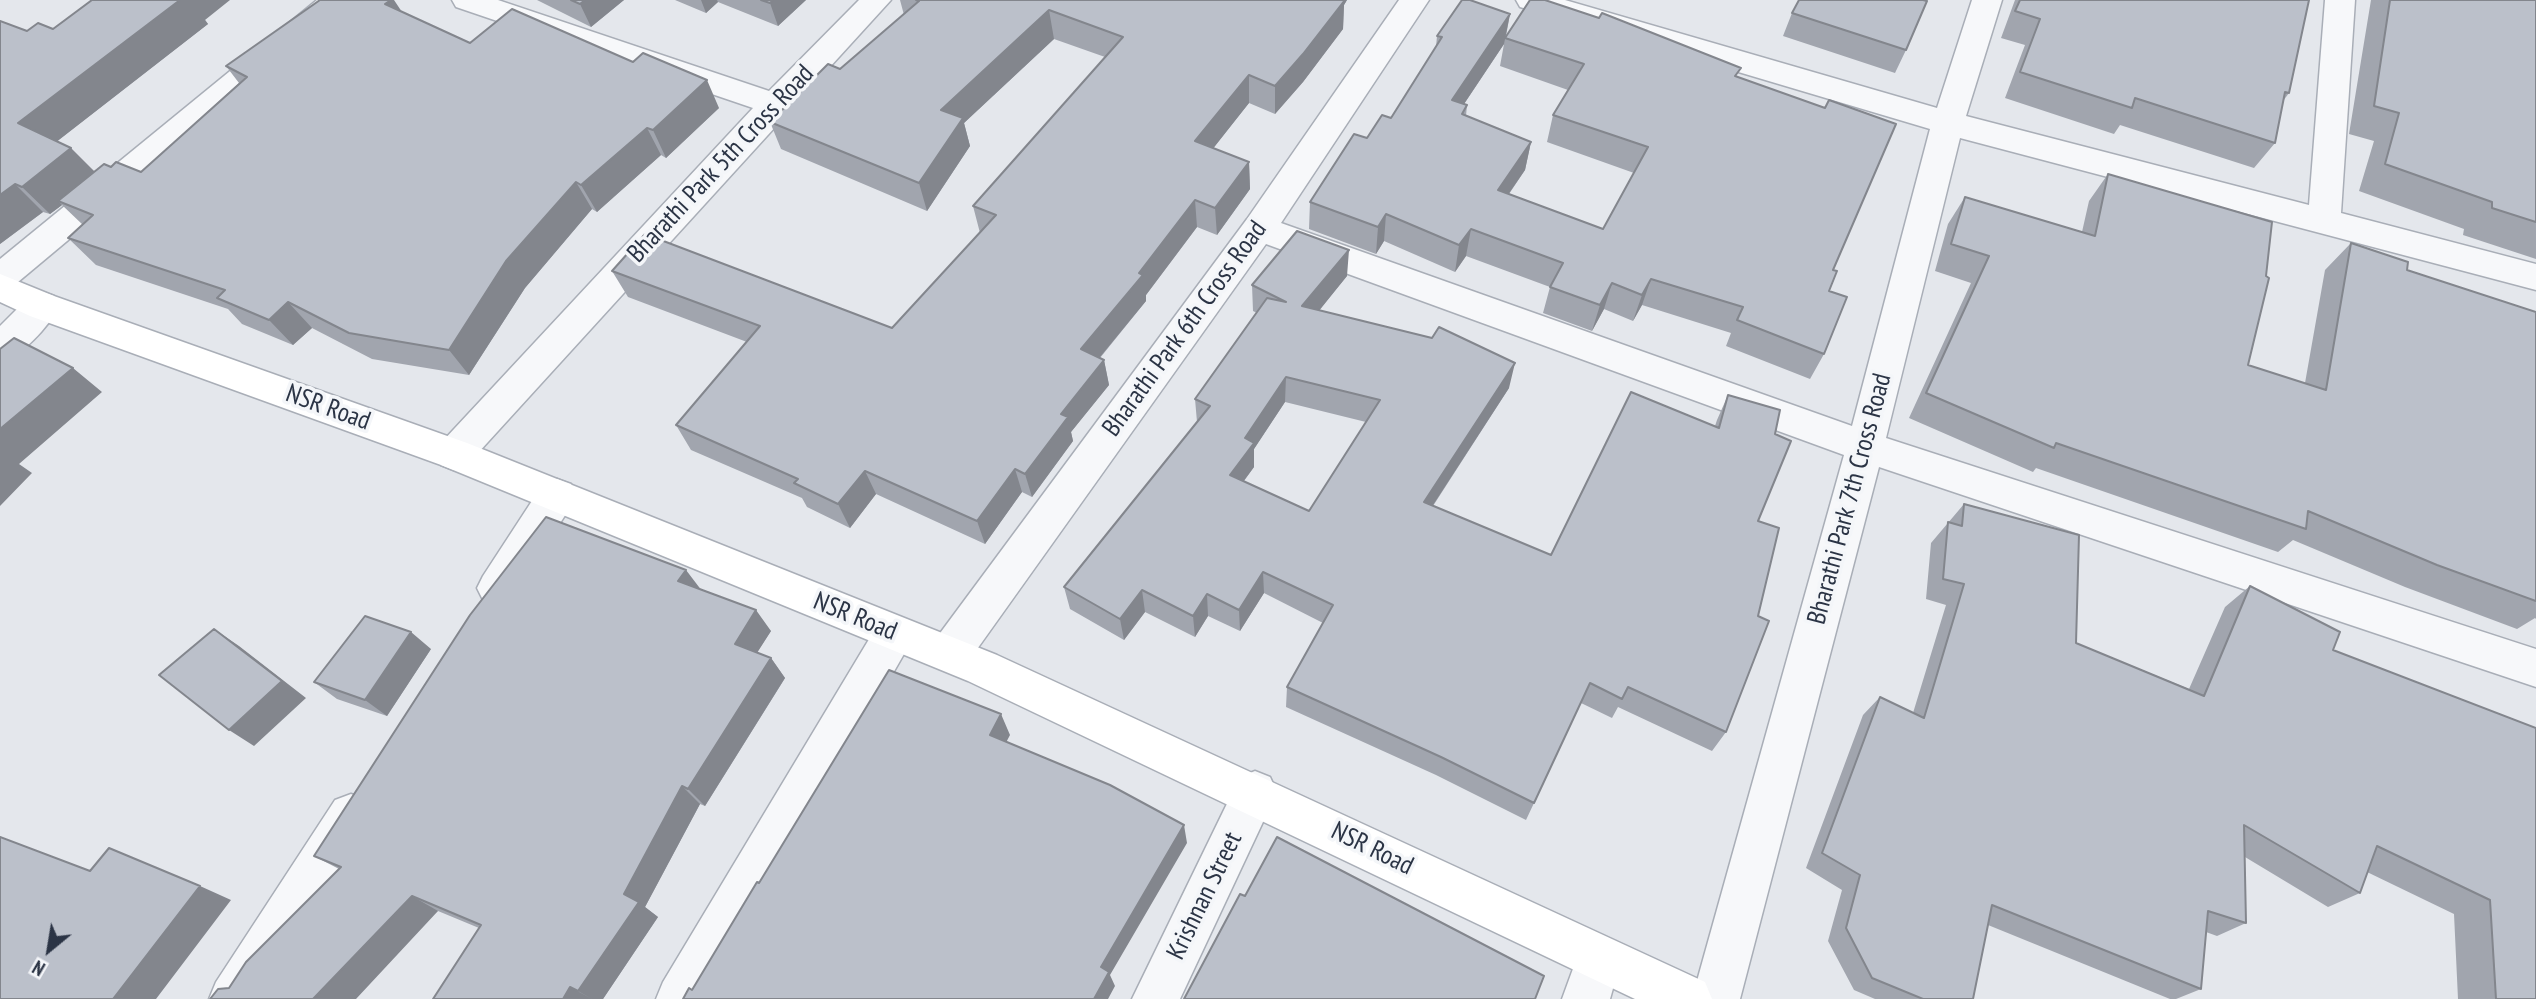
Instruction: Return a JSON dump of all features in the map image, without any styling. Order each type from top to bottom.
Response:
[{"type":"main road","name":"NSR Road","points":[[0,287],[42,306],[454,454],[894,634],[950,653],[1255,792],[1592,979],[1688,999]]},
{"type":"street","points":[[0,278],[336,0]]},
{"type":"street","points":[[467,0],[775,104]]},
{"type":"street","name":"Bharathi Park 5th Cross Road","points":[[454,454],[775,104],[876,0]]},
{"type":"street","name":"Bharathi Park 6th Cross Road","points":[[950,653],[1259,228],[1414,0]]},
{"type":"street","points":[[1531,0],[1948,123],[2536,277]]},
{"type":"street","name":"Bharathi Park 7th Cross Road","points":[[1716,999],[1865,447],[1948,123],[1987,0]]},
{"type":"street","points":[[2324,223],[2340,0]]},
{"type":"street","points":[[1259,228],[1865,447],[2536,668]]},
{"type":"street","points":[[0,349],[42,306]]},
{"type":"street","points":[[474,624],[557,495]]},
{"type":"street","points":[[680,999],[894,634]]},
{"type":"street","points":[[233,999],[369,788]]},
{"type":"street","name":"Krishnan Street","points":[[1156,999],[1255,792]]},
{"type":"building","points":[[92,0],[180,0],[18,123],[71,148],[22,187],[15,184],[0,195],[0,21],[27,31],[38,23],[53,29]]},
{"type":"building","points":[[320,0],[391,0],[385,4],[470,43],[512,9],[633,62],[643,53],[707,80],[653,130],[647,128],[581,185],[576,182],[506,261],[449,350],[349,333],[288,302],[269,320],[217,298],[225,290],[68,238],[93,215],[58,201],[104,164],[111,167],[116,162],[141,172],[247,77],[226,66]]},
{"type":"building","points":[[916,0],[1345,0],[1275,86],[1249,75],[1195,141],[1249,162],[1215,208],[1195,200],[1139,273],[1143,275],[1081,349],[1104,360],[1061,414],[1068,417],[1025,474],[1015,469],[977,521],[865,471],[838,504],[794,483],[798,479],[676,425],[760,326],[612,271],[645,234],[892,328],[996,215],[973,206],[1123,37],[1049,10],[941,110],[963,118],[919,183],[770,122],[828,64],[840,69],[919,1]]},
{"type":"building","points":[[1462,0],[1470,0],[1510,14],[1452,100],[1467,105],[1462,114],[1531,142],[1498,190],[1603,229],[1648,147],[1553,115],[1584,64],[1505,38],[1530,0],[1545,0],[1599,18],[1602,13],[1741,68],[1735,76],[1825,108],[1829,100],[1896,124],[1833,270],[1837,271],[1829,291],[1847,297],[1824,354],[1737,320],[1743,307],[1651,279],[1642,295],[1612,283],[1600,305],[1550,287],[1563,263],[1471,229],[1459,245],[1386,214],[1378,227],[1310,202],[1354,134],[1367,138],[1382,115],[1391,118],[1442,37],[1437,36]]},
{"type":"building","points":[[1799,0],[1927,1],[1906,50],[1792,13]]},
{"type":"building","points":[[2020,0],[2309,0],[2275,143],[2135,98],[2132,108],[2020,72],[2040,19],[2015,11]]},
{"type":"building","points":[[2390,0],[2536,0],[2536,222],[2492,208],[2492,202],[2385,164],[2399,113],[2374,106]]},
{"type":"building","points":[[2108,174],[2272,222],[2266,276],[2269,278],[2248,365],[2326,390],[2351,243],[2408,262],[2407,270],[2536,312],[2536,601],[2437,565],[2308,511],[2306,529],[2056,443],[2054,448],[1926,393],[1989,256],[1951,244],[1965,197],[2095,236]]},
{"type":"building","points":[[1297,231],[1349,250],[1302,306],[1432,338],[1439,327],[1515,363],[1424,502],[1551,555],[1631,392],[1719,428],[1728,395],[1780,410],[1775,434],[1791,441],[1758,521],[1779,528],[1758,616],[1769,621],[1726,732],[1628,687],[1622,699],[1590,683],[1534,803],[1441,757],[1287,687],[1333,605],[1263,572],[1239,610],[1207,594],[1193,616],[1142,590],[1120,619],[1064,587],[1210,406],[1195,399],[1267,298],[1286,302],[1252,285]],"holes":[[[1286,377],[1380,400],[1309,511],[1230,475],[1254,443],[1245,438]]]},
{"type":"building","points":[[14,338],[73,368],[0,429],[0,349]]},
{"type":"building","points":[[1964,504],[2079,535],[2076,643],[2204,696],[2250,586],[2340,632],[2333,650],[2536,728],[2536,999],[2496,999],[2490,900],[2377,846],[2360,893],[2244,825],[2246,923],[2208,911],[2201,989],[1992,905],[1973,999],[1923,999],[1872,978],[1846,928],[1860,875],[1822,853],[1880,697],[1924,718],[1964,584],[1943,579],[1948,522],[1962,526]]},
{"type":"building","points":[[546,517],[686,570],[678,581],[756,610],[735,644],[771,658],[688,789],[682,786],[624,894],[639,902],[578,991],[570,987],[563,999],[433,999],[481,925],[412,896],[313,999],[210,999],[218,989],[229,988],[246,962],[341,867],[314,856],[470,615]]},
{"type":"building","points":[[365,616],[411,632],[365,700],[314,682]]},
{"type":"building","points":[[214,629],[282,681],[229,730],[159,675]]},
{"type":"building","points":[[889,670],[1001,714],[990,735],[1110,785],[1184,825],[1101,967],[1109,972],[1094,999],[683,999],[689,988],[692,990],[757,882],[759,883]]},
{"type":"building","points":[[0,837],[90,871],[109,848],[200,886],[113,999],[0,999]]},
{"type":"building","points":[[1277,837],[1544,976],[1535,999],[1184,999],[1240,894],[1245,896]]}]
